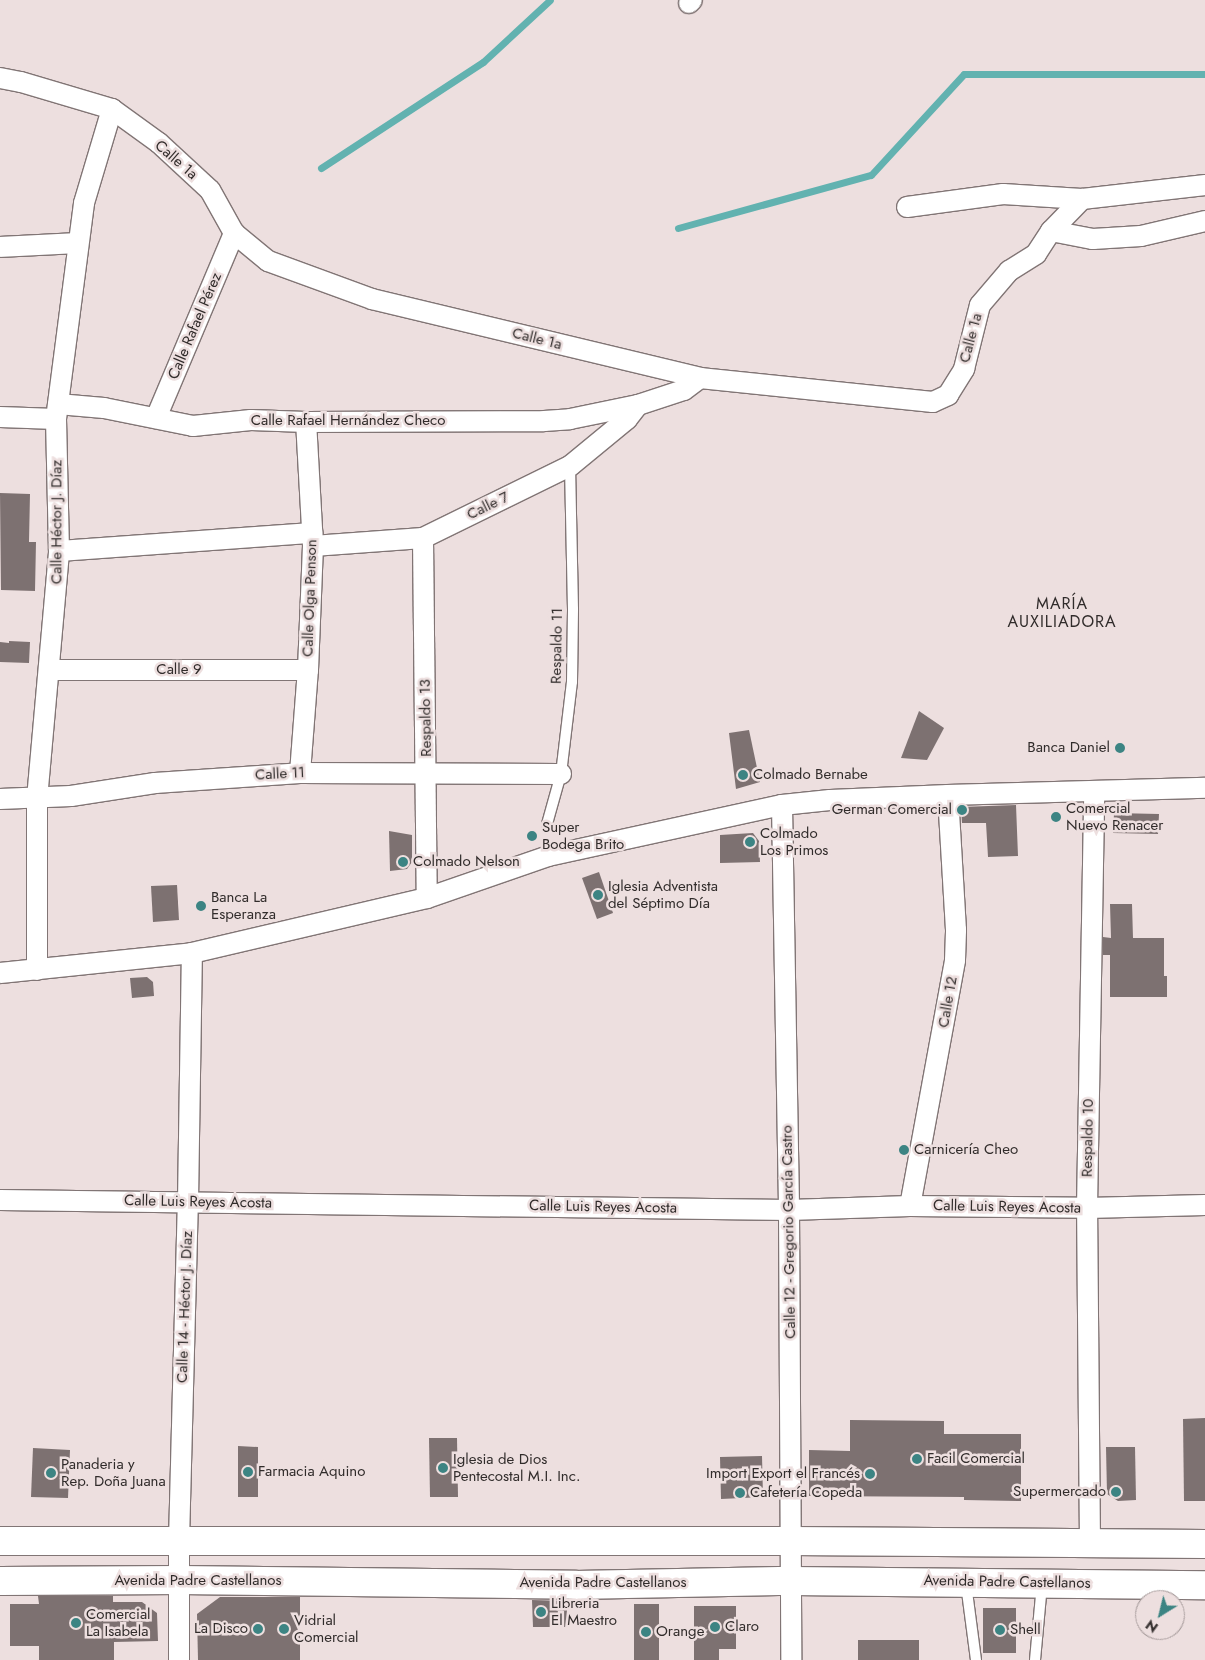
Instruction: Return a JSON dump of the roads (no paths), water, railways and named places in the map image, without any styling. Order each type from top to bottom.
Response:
[{"type":"main road","points":[[0,1541],[791,1541],[1205,1544]]},
{"type":"main road","name":"Avenida Padre Castellanos","points":[[0,1581],[180,1580],[576,1585],[792,1581],[1205,1584]]},
{"type":"street","name":"Calle 1a","points":[[0,78],[21,82],[112,109],[159,143],[210,190],[234,232],[268,261],[372,299],[700,378],[932,402],[948,395],[964,369],[980,306],[1009,271],[1036,254],[1051,231],[1082,199]]},
{"type":"street","name":"Calle Héctor J. Díaz","points":[[38,970],[37,799],[50,670],[59,551],[57,411],[84,203],[112,109]]},
{"type":"street","points":[[907,207],[1003,194],[1082,199],[1205,185]]},
{"type":"street","points":[[1051,231],[1093,239],[1141,236],[1205,221]]},
{"type":"street","name":"Calle Rafael Pérez","points":[[156,418],[234,232]]},
{"type":"street","points":[[0,247],[78,243]]},
{"type":"street","name":"Calle Rafael Hernández Checo","points":[[0,417],[104,408],[193,426],[251,420],[306,422],[544,421],[570,419],[638,405],[684,390],[700,378]]},
{"type":"street","name":"Calle 7","points":[[59,551],[312,539],[423,538],[570,466],[627,419],[638,405]]},
{"type":"street","name":"Calle Olga Penson","points":[[300,773],[308,670],[312,539],[306,422]]},
{"type":"street","name":"Respaldo 13","points":[[423,538],[427,898]]},
{"type":"street","name":"Calle 9","points":[[50,670],[308,670]]},
{"type":"street","name":"Calle 11","points":[[0,799],[37,799],[71,796],[155,782],[300,773],[561,774]]},
{"type":"street","points":[[0,973],[192,953],[427,898],[548,856],[782,805],[830,800],[948,794],[1205,788]]},
{"type":"street","name":"Respaldo 10","points":[[1090,1544],[1087,1208],[1094,792]]},
{"type":"street","name":"Calle 12","points":[[910,1206],[955,960],[956,930],[948,794]]},
{"type":"street","name":"Calle 12 - Gregorio García Castro","points":[[782,805],[789,1210],[791,1660]]},
{"type":"street","name":"Calle 14 - Héctor J. Díaz","points":[[179,1660],[179,1541],[188,1202],[192,953]]},
{"type":"street","name":"Calle Luis Reyes Acosta","points":[[0,1200],[789,1210],[910,1206],[1087,1208],[1205,1205]]},
{"type":"lane","name":"Respaldo 11","points":[[547,824],[561,774],[572,682],[573,609],[570,466]]},
{"type":"lane","points":[[966,1582],[976,1660]]},
{"type":"lane","points":[[1035,1660],[1042,1583]]},
{"type":"waterway","points":[[321,168],[483,62],[550,0]]},
{"type":"waterway","points":[[678,228],[871,175],[964,74],[1205,74]]},
{"type":"place","name":"Banca Daniel","points":[[1120,748]]},
{"type":"place","name":"Colmado Bernabe","points":[[743,775]]},
{"type":"place","name":"German Comercial","points":[[962,810]]},
{"type":"place","name":"Comercial Nuevo Renacer","points":[[1056,817]]},
{"type":"place","name":"Super Bodega Brito","points":[[532,836]]},
{"type":"place","name":"Colmado Los Primos","points":[[750,842]]},
{"type":"place","name":"Colmado Nelson","points":[[403,862]]},
{"type":"place","name":"Iglesia Adventista del Séptimo Día","points":[[598,895]]},
{"type":"place","name":"Banca La Esperanza","points":[[201,906]]},
{"type":"place","name":"Carnicería Cheo","points":[[904,1150]]},
{"type":"place","name":"Facil Comercial","points":[[917,1459]]},
{"type":"place","name":"Iglesia de Dios Pentecostal M.I. Inc.","points":[[443,1468]]},
{"type":"place","name":"Farmacia Aquino","points":[[248,1472]]},
{"type":"place","name":"Panaderia y Rep. Doña Juana","points":[[51,1473]]},
{"type":"place","name":"Import Export el Francés","points":[[870,1474]]},
{"type":"place","name":"Supermercado","points":[[1116,1492]]},
{"type":"place","name":"Cafetería Copeda","points":[[740,1493]]},
{"type":"place","name":"Libreria El Maestro","points":[[541,1612]]},
{"type":"place","name":"Comercial La Isabela","points":[[76,1623]]},
{"type":"place","name":"Claro","points":[[715,1627]]},
{"type":"place","name":"La Disco","points":[[258,1629]]},
{"type":"place","name":"Vidrial Comercial","points":[[284,1629]]},
{"type":"place","name":"Shell","points":[[1000,1630]]},
{"type":"place","name":"Orange","points":[[646,1632]]},
{"type":"district","name":"MARÍA AUXILIADORA","points":[[1062,613]]}]
